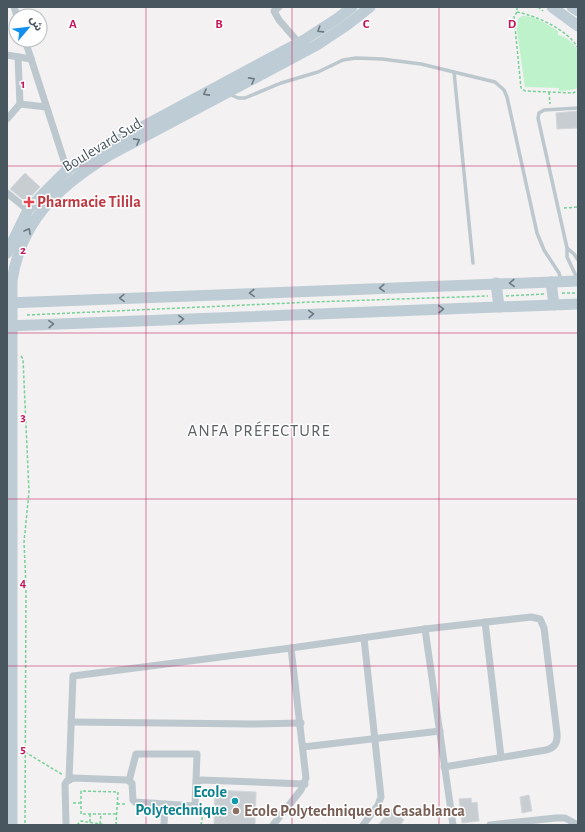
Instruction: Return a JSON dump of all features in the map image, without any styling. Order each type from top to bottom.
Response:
[{"type":"main road","name":"Boulevard Sud","points":[[12,825],[10,782],[9,326],[12,281],[19,250],[28,230],[39,214],[69,175],[85,159],[299,43],[352,7]]},
{"type":"main road","name":"Boulevard Sud","points":[[7,253],[28,210],[42,195],[69,175],[229,93],[316,45],[347,25],[370,7]]},
{"type":"main road","points":[[552,7],[578,26]]},
{"type":"main road","points":[[10,303],[578,280]]},
{"type":"main road","points":[[553,299],[556,281]]},
{"type":"main road","points":[[496,283],[498,301]]},
{"type":"main road","points":[[9,326],[498,301],[553,299],[578,304]]},
{"type":"street","points":[[275,8],[279,20],[299,43]]},
{"type":"street","points":[[28,48],[69,175]]},
{"type":"street","points":[[7,55],[31,59]]},
{"type":"street","points":[[7,119],[20,104],[18,57]]},
{"type":"street","points":[[20,104],[46,107]]},
{"type":"street","points":[[7,193],[28,210]]},
{"type":"street","points":[[66,825],[65,784],[69,780],[73,676],[292,648],[425,629],[531,617],[537,618],[544,624],[557,733],[556,743],[550,749],[444,767]]},
{"type":"street","points":[[485,622],[501,758]]},
{"type":"street","points":[[425,629],[453,825]]},
{"type":"street","points":[[363,825],[378,805],[381,797],[364,638]]},
{"type":"street","points":[[273,825],[302,790],[307,773],[292,648]]},
{"type":"street","points":[[71,722],[253,724],[301,723]]},
{"type":"street","points":[[304,747],[440,731]]},
{"type":"street","points":[[69,780],[104,779],[129,781],[132,783],[133,801],[137,803],[195,806],[197,754],[136,754],[129,781]]},
{"type":"street","points":[[196,783],[201,780],[305,784]]},
{"type":"street","points":[[164,825],[165,804]]},
{"type":"street","points":[[490,825],[532,823],[565,818],[578,825]]},
{"type":"lane","points":[[229,93],[234,97],[245,98],[281,84],[313,74],[349,58],[401,61],[454,72],[499,84],[506,94],[537,233],[544,250],[559,273],[556,281]]},
{"type":"lane","points":[[454,72],[473,263]]},
{"type":"lane","points":[[578,108],[550,109],[541,111],[538,118],[567,248],[567,257],[578,280]]},
{"type":"lane","points":[[567,248],[578,260]]},
{"type":"path","points":[[517,7],[517,12],[514,17],[521,88],[526,91],[573,93],[578,90]]},
{"type":"path","points":[[517,12],[532,16],[561,30],[578,48]]},
{"type":"path","points":[[549,92],[550,109]]},
{"type":"path","points":[[558,209],[578,207]]},
{"type":"path","points":[[482,284],[483,302]]},
{"type":"path","points":[[27,315],[312,302],[483,302],[553,299],[578,293]]},
{"type":"path","points":[[20,352],[23,359],[29,492],[24,542],[26,586],[25,825]]},
{"type":"path","points":[[25,752],[59,772],[69,780]]},
{"type":"path","points":[[115,788],[115,792],[118,792],[116,825]]},
{"type":"path","points":[[115,792],[81,791],[81,814],[117,814]]},
{"type":"path","points":[[117,804],[129,804],[129,806]]},
{"type":"path","points":[[195,806],[214,810]]},
{"type":"path","points":[[201,825],[204,808]]},
{"type":"path","points":[[90,814],[90,823]]},
{"type":"path","points":[[100,824],[101,814]]},
{"type":"path","points":[[77,825],[81,821],[107,825]]},
{"type":"green space","points":[[522,16],[532,17],[545,23],[558,31],[558,35],[567,39],[575,46],[579,55],[578,88],[559,91],[559,88],[525,87],[516,24]]},
{"type":"building","points":[[578,111],[578,128],[557,129],[556,113]]},
{"type":"building","points":[[25,173],[40,187],[26,202],[10,189]]},
{"type":"building","name":"Ecole Polytechnique","points":[[215,790],[256,792],[255,825],[214,825]]},
{"type":"building","points":[[529,795],[532,811],[522,813],[520,797]]},
{"type":"building","points":[[471,798],[472,803],[477,802],[479,821],[462,823],[459,799]]},
{"type":"building","points":[[391,809],[404,820],[400,825],[378,825]]},
{"type":"place","name":"Pharmacie Tilila","points":[[29,202]]},
{"type":"place","name":"Ecole Polytechnique","points":[[235,801]]},
{"type":"place","name":"Ecole Polytechnique de Casablanca","points":[[236,811]]},
{"type":"district","name":"ANFA PRÉFECTURE","points":[[259,430]]}]
